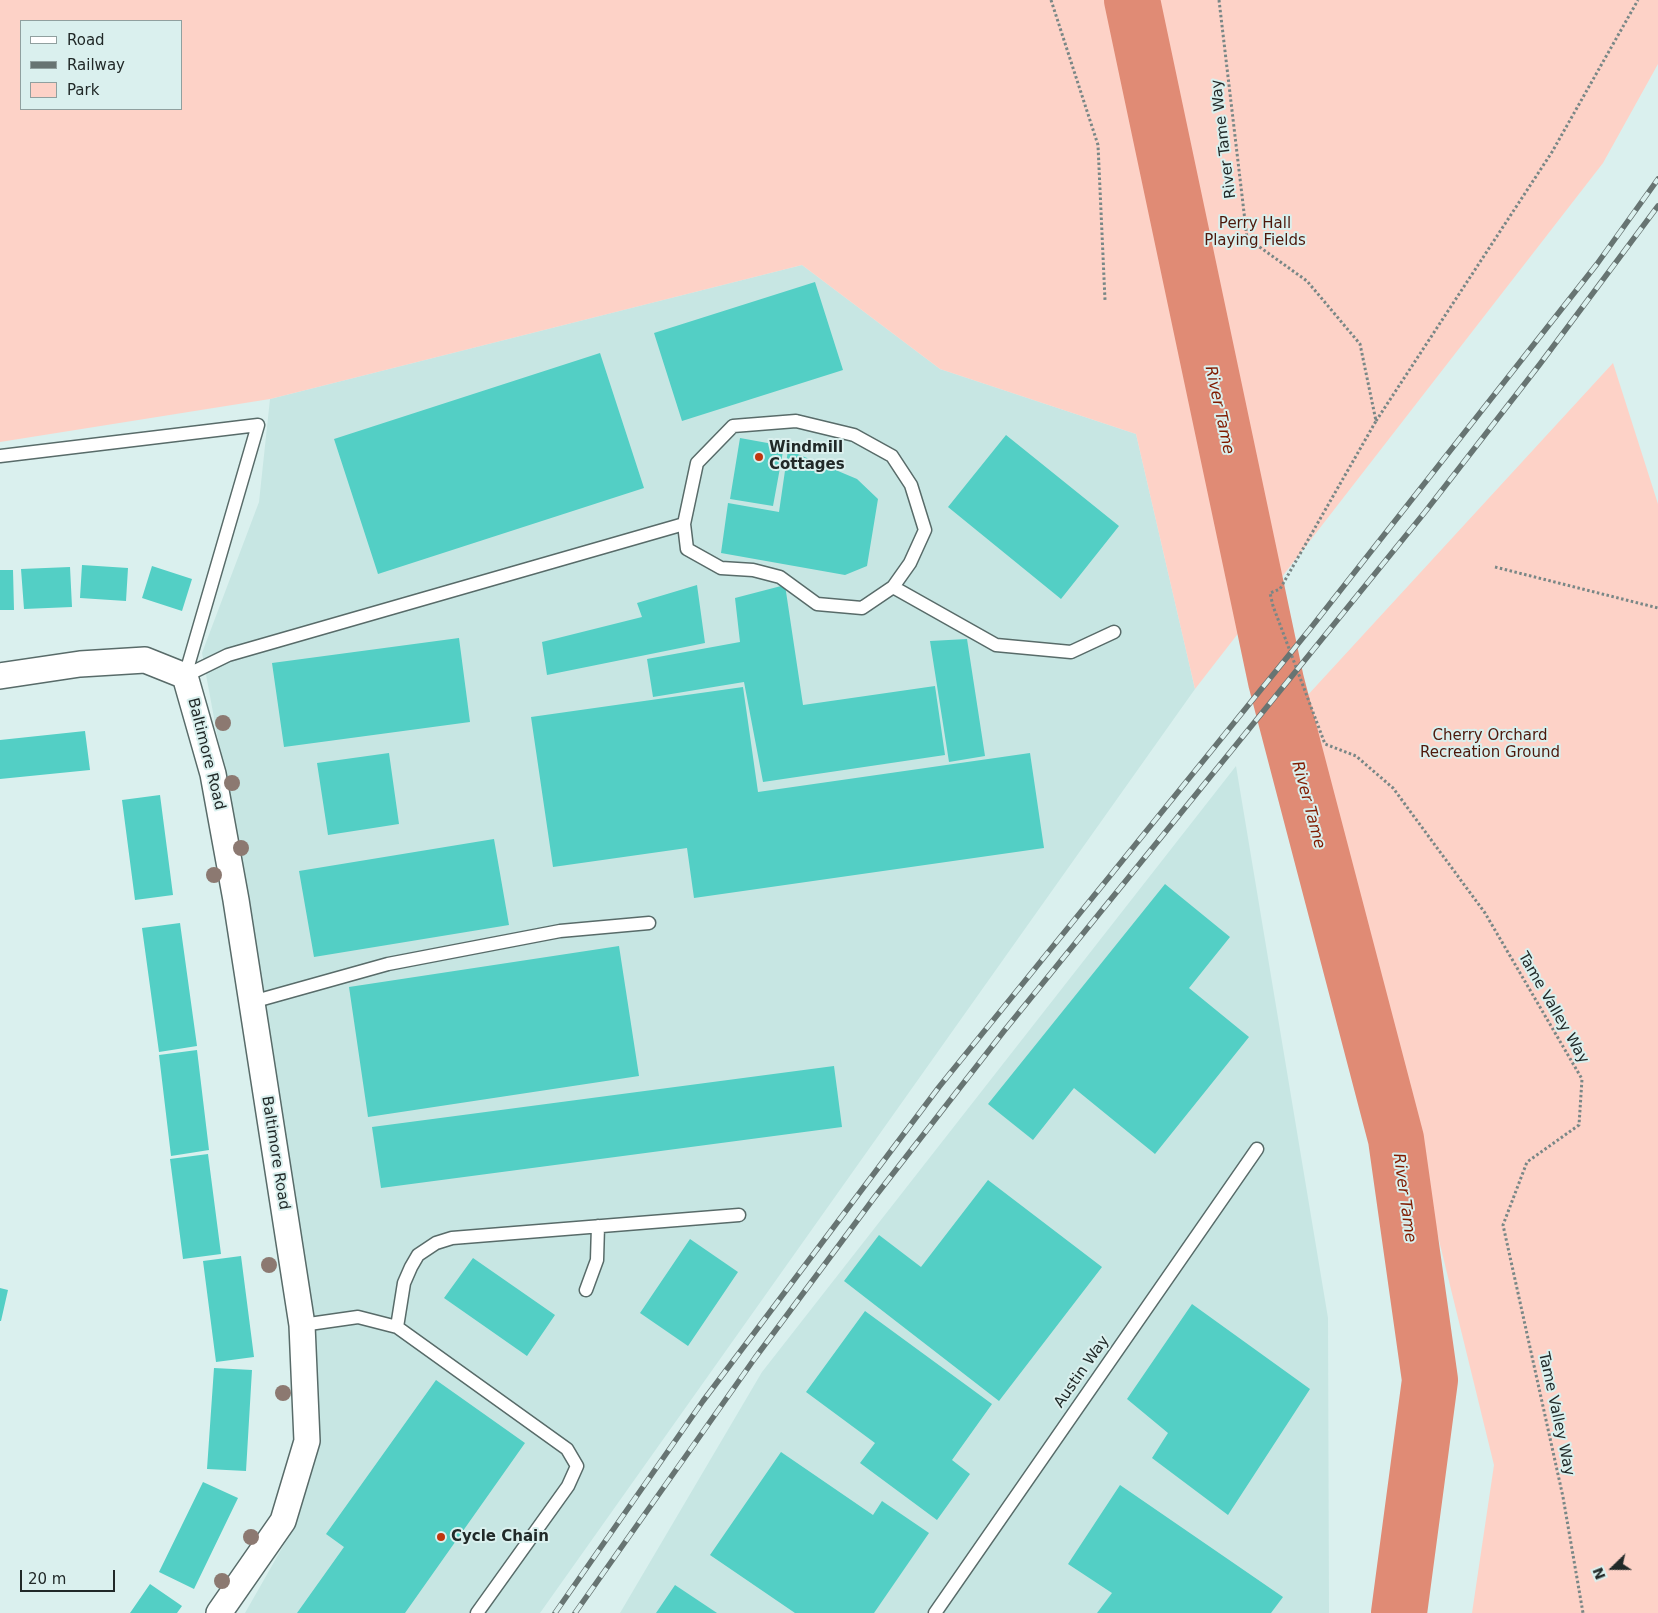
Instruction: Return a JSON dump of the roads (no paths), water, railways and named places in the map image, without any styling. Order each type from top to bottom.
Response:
[{"type":"street","points":[[0,676],[80,664],[145,660],[186,676]]},
{"type":"street","name":"Baltimore Road","points":[[186,676],[213,774],[252,1002],[302,1325],[308,1441],[283,1521],[220,1613]]},
{"type":"lane","points":[[796,422],[854,435],[892,456],[911,485],[925,530],[910,563],[893,587],[862,608],[817,604],[780,576],[754,570],[721,568],[687,549],[684,524],[697,463],[733,426],[796,422]]},
{"type":"lane","points":[[0,456],[258,425],[186,676]]},
{"type":"lane","points":[[186,676],[228,655],[684,524]]},
{"type":"lane","points":[[893,587],[996,645],[1072,652],[1114,632]]},
{"type":"lane","points":[[252,1002],[388,964],[560,931],[649,923]]},
{"type":"lane","name":"Austin Way","points":[[937,1612],[1256,1149]]},
{"type":"lane","points":[[397,1327],[404,1284],[411,1267],[418,1255],[436,1243],[452,1238],[739,1215]]},
{"type":"lane","points":[[586,1290],[597,1260],[598,1226]]},
{"type":"lane","points":[[302,1325],[358,1317],[397,1327],[567,1449],[577,1466],[568,1486],[477,1613]]},
{"type":"waterway","name":"River Tame","points":[[1132,0],[1276,681],[1396,1139],[1430,1380],[1399,1613]]},
{"type":"railway","points":[[555,1613],[703,1401],[939,1087],[1310,629],[1597,264],[1658,179]]},
{"type":"railway","points":[[575,1613],[755,1358],[874,1198],[1004,1031],[1425,512],[1540,364],[1658,206]]},
{"type":"place","name":"Windmill Cottages","points":[[759,457]]},
{"type":"place","name":"Cycle Chain","points":[[441,1537]]},
{"type":"park label","name":"Perry Hall Playing Fields","points":[[1255,232]]},
{"type":"park label","name":"Cherry Orchard Recreation Ground","points":[[1490,744]]}]
